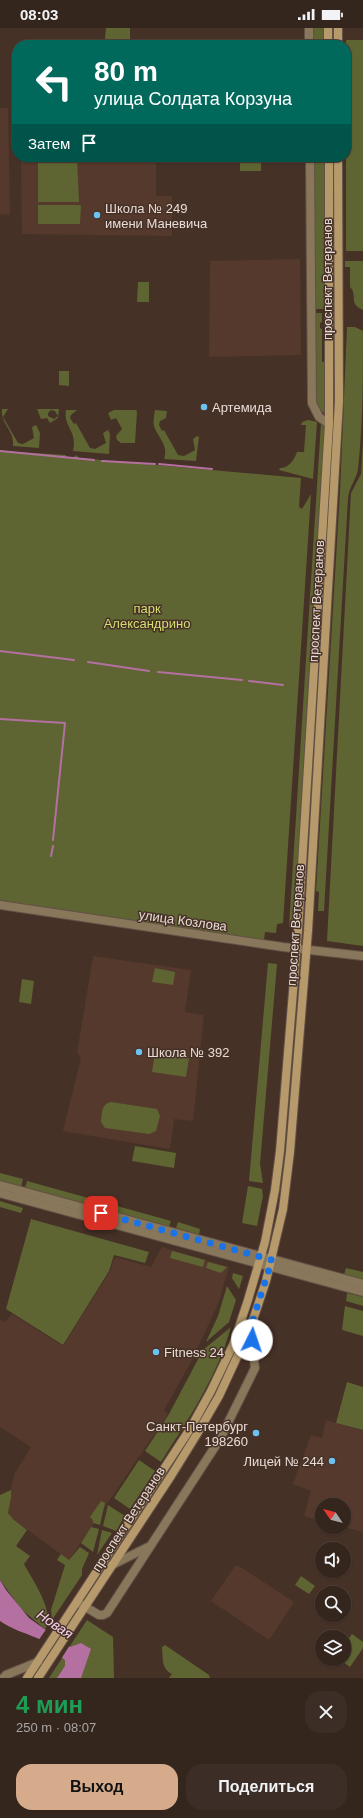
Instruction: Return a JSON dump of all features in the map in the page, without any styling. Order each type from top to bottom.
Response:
[{"type":"main road","points":[[328,28],[328,40]]},
{"type":"main road","points":[[338,28],[338,40]]},
{"type":"main road","name":"проспект Ветеранов","points":[[61,1635],[190,1429],[234,1345],[260,1260],[275,1190],[280,1151],[296,948],[329,424],[329,162]]},
{"type":"main road","name":"проспект Ветеранов","points":[[81,1604],[112,1565],[198,1434],[219,1396],[250,1329],[271,1263],[283,1209],[287,1181],[306,949],[321,728],[339,401],[338,162]]},
{"type":"main road","points":[[27,1678],[40,1659],[61,1635]]},
{"type":"main road","points":[[38,1678],[49,1661],[61,1635]]},
{"type":"street","points":[[309,28],[309,40]]},
{"type":"street","points":[[310,162],[312,403],[319,417],[329,424]]},
{"type":"street","name":"улица Козлова","points":[[0,905],[296,948],[363,956]]},
{"type":"street","points":[[0,1185],[260,1260]]},
{"type":"street","points":[[0,1193],[260,1260],[363,1292]]},
{"type":"street","points":[[271,1263],[363,1284]]},
{"type":"street","points":[[81,1604],[99,1615],[107,1613],[220,1440],[255,1368],[250,1329]]},
{"type":"street","points":[[112,1565],[151,1545]]},
{"type":"street","points":[[3,1675],[40,1659]]},
{"type":"shaded area","points":[[0,108],[8,108],[10,215],[0,214]]},
{"type":"shaded area","name":"Школа № 249 имени Маневича","points":[[21,162],[156,162],[156,196],[172,196],[172,236],[22,234]]},
{"type":"shaded area","points":[[300,259],[301,355],[209,357],[210,261]]},
{"type":"shaded area","name":"Школа № 392","points":[[93,956],[191,970],[185,1012],[204,1015],[193,1121],[174,1119],[170,1149],[63,1131],[81,1058],[77,1053]]},
{"type":"shaded area","points":[[162,1247],[229,1267],[218,1304],[192,1360],[164,1410],[168,1414],[69,1560],[14,1520],[8,1513],[12,1482],[15,1473],[31,1447],[0,1427],[0,1320],[5,1322],[12,1314],[63,1346],[110,1271],[115,1257],[151,1267]]},
{"type":"shaded area","name":"Лицей № 244","points":[[326,1420],[363,1431],[363,1532],[351,1529],[351,1498],[315,1498],[315,1519],[304,1516],[311,1491],[293,1484],[311,1435],[322,1438]]},
{"type":"shaded area","points":[[235,1566],[239,1566],[294,1602],[269,1640],[211,1601]]},
{"type":"shaded area","points":[[0,1580],[6,1590],[29,1618],[70,1647],[81,1643],[91,1649],[81,1678],[57,1678],[65,1666],[65,1660],[41,1640],[13,1629],[0,1621]]},
{"type":"green space","points":[[106,28],[130,28],[129,40],[105,39]]},
{"type":"green space","points":[[313,28],[324,28],[324,40],[313,40]]},
{"type":"green space","points":[[351,40],[363,40],[363,251],[346,251],[346,162],[351,162]]},
{"type":"green space","points":[[38,162],[77,162],[79,202],[38,202]]},
{"type":"green space","points":[[240,162],[261,162],[261,171],[240,171]]},
{"type":"green space","points":[[313,162],[325,162],[326,309],[314,309]]},
{"type":"green space","points":[[38,205],[81,205],[80,224],[38,224]]},
{"type":"green space","points":[[345,261],[363,261],[363,310],[358,308],[354,302],[353,293],[350,287],[350,267],[345,267]]},
{"type":"green space","points":[[138,282],[149,282],[149,302],[137,302]]},
{"type":"green space","points":[[314,313],[322,313],[320,328],[322,329],[322,362],[326,362],[324,413],[315,400]]},
{"type":"green space","points":[[347,327],[355,327],[363,331],[362,418],[358,469],[348,498],[324,911],[318,911],[319,892],[316,891],[340,492]]},
{"type":"green space","points":[[59,371],[69,371],[69,386],[59,385]]},
{"type":"green space","points":[[2,409],[8,409],[3,417],[18,443],[23,444],[34,438],[32,427],[36,425],[40,433],[39,448],[13,446],[12,436],[3,419]]},
{"type":"green space","points":[[37,409],[59,409],[58,418],[50,423],[47,418],[41,419]],"holes":[[[51,410],[55,411],[58,416],[54,419],[48,416],[48,413]]]},
{"type":"green space","points":[[66,410],[77,410],[71,415],[70,418],[74,424],[76,423],[90,448],[95,449],[106,443],[103,433],[108,430],[110,434],[109,454],[73,451],[74,439],[67,421]]},
{"type":"green space","points":[[114,410],[136,410],[135,443],[121,443],[117,440],[116,436],[122,429],[116,418],[111,420],[108,413]]},
{"type":"green space","points":[[155,410],[167,411],[166,418],[160,421],[159,425],[162,431],[164,430],[178,455],[184,456],[195,450],[193,439],[197,436],[199,437],[196,461],[164,459],[164,446],[154,426]]},
{"type":"green space","points":[[308,420],[317,422],[313,479],[279,470],[280,468],[286,467],[291,463],[297,452],[304,452],[306,425],[301,425],[302,422]]},
{"type":"green space","points":[[321,423],[325,428],[294,927],[289,927]]},
{"type":"green space","points":[[363,442],[363,946],[327,941],[351,493],[361,474]]},
{"type":"green space","name":"парк Александрино","points":[[0,451],[66,455],[66,457],[73,458],[76,455],[79,458],[301,478],[299,507],[302,509],[311,494],[283,923],[277,924],[276,933],[265,932],[264,940],[0,901]]},
{"type":"green space","points":[[268,963],[277,964],[260,1164],[263,1183],[249,1181]]},
{"type":"green space","points":[[155,968],[175,972],[173,985],[152,982]]},
{"type":"green space","points":[[22,979],[34,981],[31,1004],[19,1002]]},
{"type":"green space","points":[[155,1053],[189,1058],[186,1077],[152,1072]]},
{"type":"green space","points":[[111,1102],[157,1109],[160,1116],[156,1131],[149,1134],[105,1128],[101,1122],[103,1109],[105,1105]]},
{"type":"green space","points":[[135,1146],[176,1153],[174,1168],[132,1161]]},
{"type":"green space","points":[[0,1173],[23,1179],[21,1187],[0,1181]]},
{"type":"green space","points":[[27,1181],[171,1221],[169,1227],[25,1188]]},
{"type":"green space","points":[[248,1186],[262,1189],[263,1196],[257,1226],[242,1223]]},
{"type":"green space","points":[[0,1201],[23,1208],[21,1213],[0,1207]]},
{"type":"green space","points":[[31,1219],[149,1252],[145,1263],[114,1255],[109,1271],[63,1345],[6,1309]]},
{"type":"green space","points":[[178,1222],[200,1229],[199,1235],[176,1228]]},
{"type":"green space","points":[[172,1251],[205,1260],[203,1267],[170,1258]]},
{"type":"green space","points":[[208,1262],[227,1267],[221,1273],[206,1268]]},
{"type":"green space","points":[[346,1268],[363,1272],[363,1280],[344,1275]]},
{"type":"green space","points":[[233,1273],[243,1276],[239,1289],[232,1278]]},
{"type":"green space","points":[[227,1286],[236,1300],[229,1322],[206,1342],[218,1316]]},
{"type":"green space","points":[[347,1293],[363,1297],[363,1306],[346,1301]]},
{"type":"green space","points":[[345,1306],[363,1311],[363,1336],[342,1330]]},
{"type":"green space","points":[[231,1327],[210,1380],[192,1413],[161,1462],[145,1451],[169,1414],[203,1350]]},
{"type":"green space","points":[[347,1382],[363,1387],[363,1430],[336,1423]]},
{"type":"green space","points":[[139,1460],[155,1471],[130,1509],[114,1498]]},
{"type":"green space","points":[[11,1490],[8,1513],[14,1520],[27,1530],[16,1546],[30,1556],[24,1564],[42,1596],[45,1605],[48,1622],[45,1629],[21,1609],[0,1580],[0,1495]]},
{"type":"green space","points":[[101,1501],[105,1503],[100,1525],[93,1523],[93,1520],[90,1517]]},
{"type":"green space","points":[[108,1505],[125,1516],[116,1531],[103,1526]]},
{"type":"green space","points":[[91,1527],[99,1529],[93,1552],[81,1543]]},
{"type":"green space","points":[[102,1530],[112,1533],[97,1555]]},
{"type":"green space","points":[[80,1547],[89,1553],[82,1569],[82,1575],[52,1620],[51,1610],[65,1565],[57,1560],[61,1554],[69,1560]]},
{"type":"green space","points":[[301,1576],[315,1586],[309,1594],[295,1585]]},
{"type":"green space","points":[[87,1620],[113,1637],[114,1678],[49,1678]]},
{"type":"green space","points":[[352,1634],[363,1642],[363,1648],[351,1666]]},
{"type":"green space","points":[[165,1645],[209,1675],[210,1678],[169,1678],[172,1674],[168,1672],[164,1666],[163,1659],[162,1647]]},
{"type":"pier","points":[[47,1628],[70,1645],[61,1659],[38,1641]]},
{"type":"waterway","points":[[0,451],[94,460]]},
{"type":"waterway","points":[[102,461],[155,464]]},
{"type":"waterway","points":[[159,464],[212,469]]},
{"type":"waterway","points":[[0,651],[74,660]]},
{"type":"waterway","points":[[88,662],[149,671]]},
{"type":"waterway","points":[[158,672],[242,680]]},
{"type":"waterway","points":[[249,681],[283,685]]},
{"type":"waterway","points":[[0,719],[65,723],[53,840]]},
{"type":"waterway","points":[[51,856],[53,846]]},
{"type":"place","name":"Школа № 249 имени Маневича","points":[[97,215]]},
{"type":"place","name":"Артемида","points":[[204,407]]},
{"type":"place","name":"Школа № 392","points":[[139,1052]]},
{"type":"place","name":"Fitness 24","points":[[156,1352]]},
{"type":"place","name":"Санкт-Петербург 198260","points":[[256,1433]]},
{"type":"place","name":"Лицей № 244","points":[[332,1461]]},
{"type":"route","points":[[101,1213],[272,1260],[250,1329],[252,1340]]},
{"type":"water label","name":"Новая","points":[[55,1624]]}]
